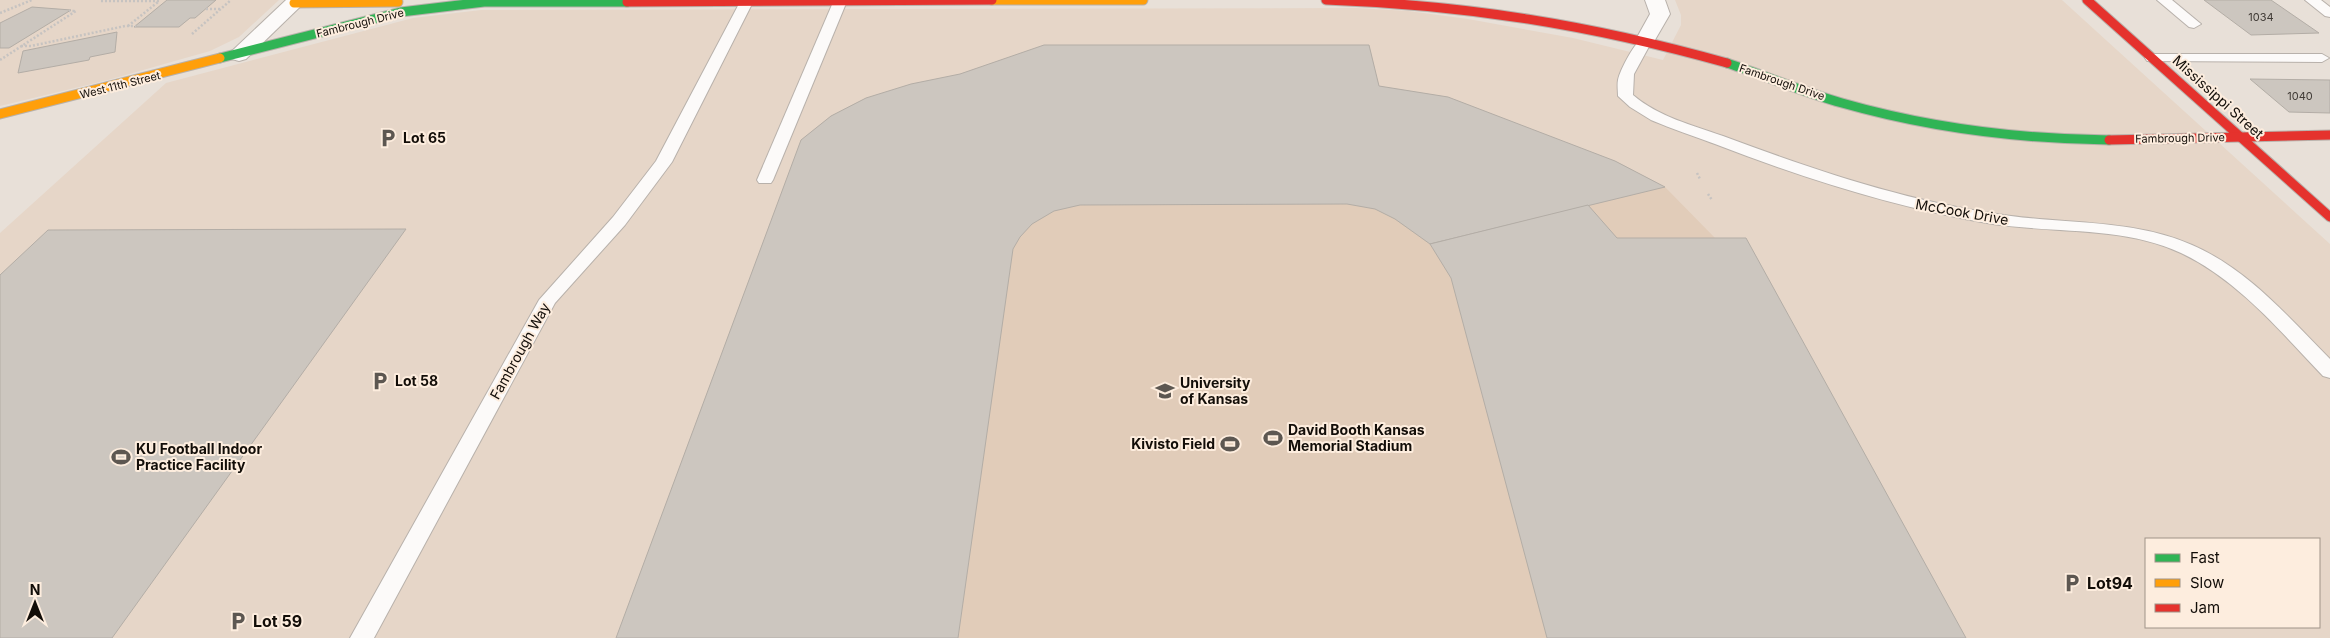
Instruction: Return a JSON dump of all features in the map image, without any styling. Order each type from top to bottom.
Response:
[{"type":"street","name":"Fambrough Drive","points":[[239,55],[401,12],[484,2],[1143,0]]},
{"type":"street","name":"Fambrough Drive","points":[[1326,0],[1413,2],[1531,17],[1645,41],[1718,60],[1840,102],[1909,120],[1957,129],[2039,139],[2240,137]]},
{"type":"street","points":[[1645,41],[1660,14],[1655,0]]},
{"type":"street","name":"Mississippi Street","points":[[2087,0],[2330,217]]},
{"type":"street","points":[[239,55],[296,2],[484,2]]},
{"type":"street","name":"West 11th Street","points":[[0,114],[239,55]]},
{"type":"street","points":[[2240,137],[2330,134]]},
{"type":"lane","points":[[2164,0],[2194,24]]},
{"type":"lane","points":[[2312,0],[2330,13]]},
{"type":"lane","name":"Fambrough Way","points":[[362,638],[548,300],[619,221],[664,162],[746,1]]},
{"type":"lane","points":[[765,180],[840,1]]},
{"type":"lane","name":"McCook Drive","points":[[1645,41],[1625,82],[1626,96],[1641,109],[1724,142],[1820,176],[1917,205],[1990,219],[2111,231],[2148,237],[2183,248],[2203,257],[2231,275],[2330,371]]},
{"type":"lane","points":[[2152,58],[2322,58]]},
{"type":"path","points":[[0,13],[32,0]]},
{"type":"path","points":[[102,1],[160,0]]},
{"type":"path","points":[[128,26],[160,0]]},
{"type":"path","points":[[206,9],[221,9]]},
{"type":"path","points":[[0,60],[76,11],[69,11]]},
{"type":"path","points":[[21,46],[32,46],[128,26],[136,26]]},
{"type":"path","points":[[1697,173],[1700,179]]},
{"type":"path","points":[[1708,194],[1712,200]]},
{"type":"shaded area","points":[[0,0],[279,0],[239,37],[210,51],[108,80],[0,106]]},
{"type":"shaded area","name":"University of Kansas","points":[[1675,0],[2062,0],[2330,244],[2330,638],[0,638],[0,233],[166,83],[413,18],[481,10],[1356,8],[1408,11],[1468,19],[1573,38],[1663,60],[1681,25],[1681,15]]},
{"type":"shaded area","name":"David Booth Kansas Memorial Stadium","points":[[1044,45],[1369,45],[1379,86],[1448,97],[1615,161],[1665,187],[1715,238],[1966,638],[616,638],[801,140],[831,116],[866,98],[960,74]]},
{"type":"building","points":[[167,0],[216,0],[195,18],[190,18],[179,27],[134,27]]},
{"type":"building","points":[[2204,0],[2271,0],[2319,33],[2251,35]]},
{"type":"building","points":[[32,7],[71,10],[9,48],[0,48],[0,23]]},
{"type":"building","points":[[117,32],[115,52],[90,57],[89,60],[18,73],[23,51]]},
{"type":"building","points":[[1044,45],[1369,45],[1379,86],[1448,97],[1615,161],[1665,187],[1430,244],[1395,219],[1375,209],[1347,204],[1080,205],[1054,211],[1032,224],[1020,237],[1013,249],[958,638],[616,638],[801,140],[831,116],[866,98],[911,84],[960,74]]},
{"type":"building","points":[[2250,79],[2330,80],[2330,113],[2289,112]]},
{"type":"building","points":[[1588,205],[1617,238],[1746,238],[1966,638],[1547,638],[1451,278],[1430,244]]},
{"type":"building","name":"KU Football Indoor Practice Facility","points":[[406,229],[112,638],[0,638],[0,275],[48,230]]},
{"type":"traffic: fast","points":[[220,58],[401,12],[484,2],[627,2]]},
{"type":"traffic: fast","points":[[1727,63],[1827,99],[1907,120],[2008,136],[2109,140]]},
{"type":"traffic: slow","points":[[992,0],[1143,0]]},
{"type":"traffic: slow","points":[[294,3],[398,2]]},
{"type":"traffic: slow","points":[[0,114],[220,58]]},
{"type":"traffic: jam","points":[[627,2],[992,0]]},
{"type":"traffic: jam","points":[[1326,0],[1429,5],[1529,18],[1627,37],[1727,63]]},
{"type":"traffic: jam","points":[[2087,0],[2330,217]]},
{"type":"traffic: jam","points":[[2109,140],[2330,135]]},
{"type":"place","name":"Lot 65","points":[[388,138]]},
{"type":"place","name":"Lot 58","points":[[380,381]]},
{"type":"place","name":"University of Kansas","points":[[1165,391]]},
{"type":"place","name":"David Booth Kansas Memorial Stadium","points":[[1273,438]]},
{"type":"place","name":"Kivisto Field","points":[[1230,444]]},
{"type":"place","name":"KU Football Indoor Practice Facility","points":[[121,457]]},
{"type":"place","name":"Lot94","points":[[2072,583]]},
{"type":"place","name":"Lot 59","points":[[238,621]]}]
